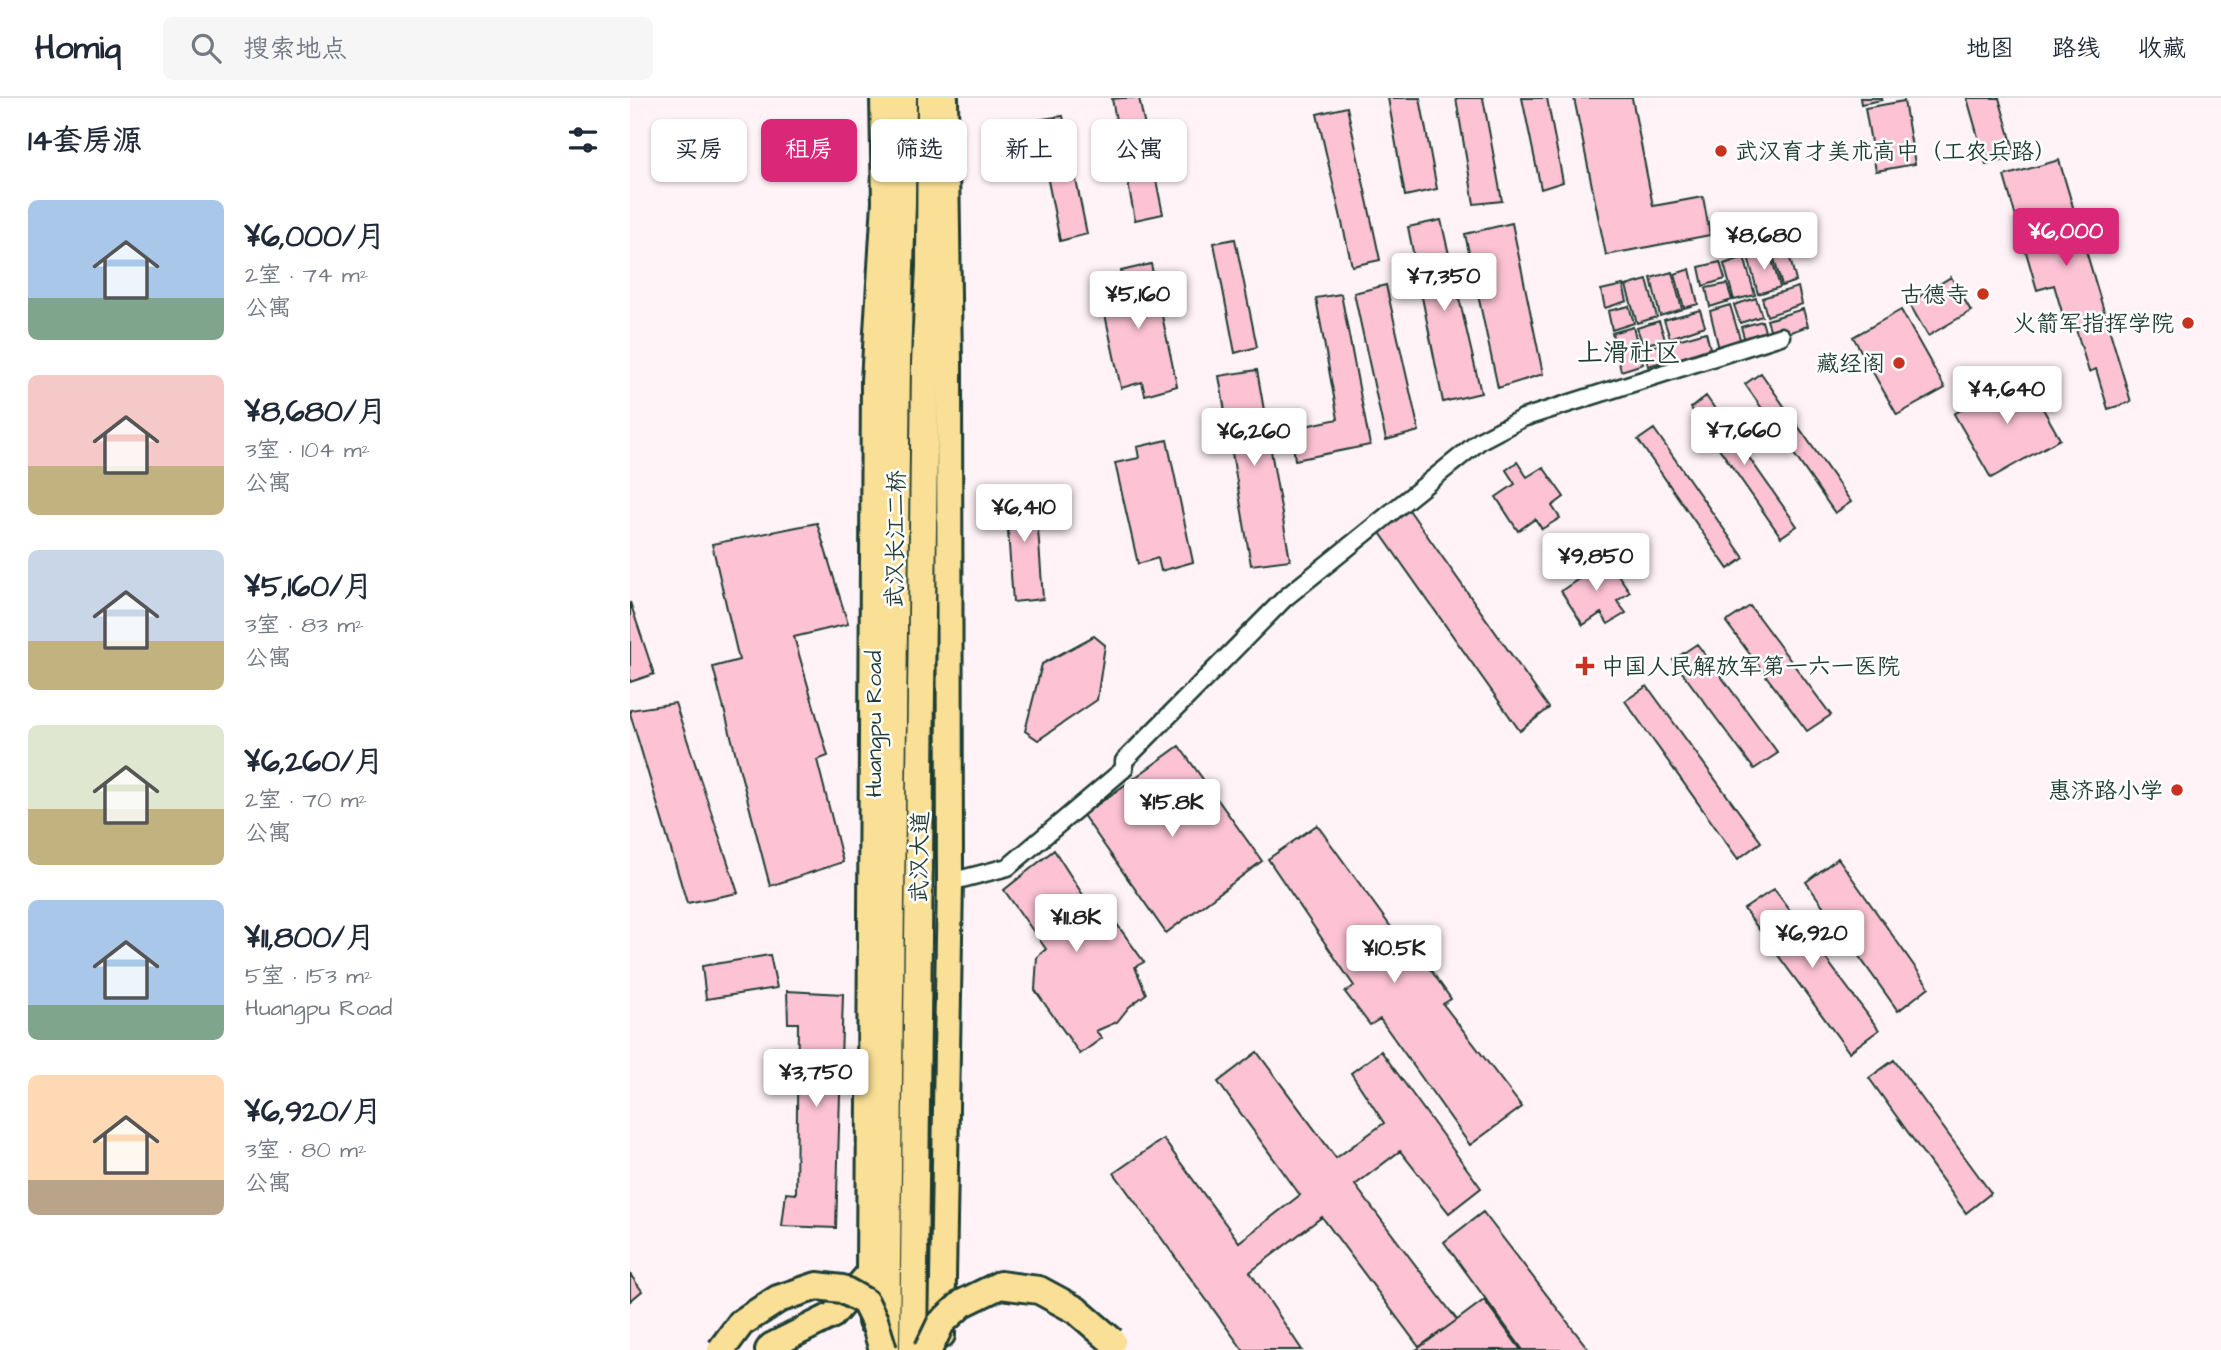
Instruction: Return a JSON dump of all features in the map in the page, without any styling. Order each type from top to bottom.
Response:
[{"type":"highway","points":[[897,362],[903,98]]},
{"type":"highway","points":[[930,267],[931,98]]},
{"type":"highway","points":[[885,202],[897,362]]},
{"type":"highway","points":[[930,267],[947,213]]},
{"type":"highway","name":"武汉大道","points":[[913,1350],[925,363],[930,267]]},
{"type":"highway","name":"武汉长江二桥","points":[[891,925],[897,362]]},
{"type":"highway","name":"武汉大道","points":[[884,1350],[891,925]]},
{"type":"highway","points":[[928,1350],[941,1323],[963,1303],[1000,1285],[1039,1290],[1076,1310],[1112,1341],[1117,1350]]},
{"type":"highway","points":[[721,1350],[741,1323],[778,1299],[817,1286],[842,1289],[865,1302],[884,1350]]},
{"type":"main road","name":"Huangpu Road","points":[[872,1350],[869,1273],[874,381],[885,202],[883,98]]},
{"type":"main road","points":[[942,1350],[950,882],[949,390],[945,98]]},
{"type":"main road","points":[[768,1350],[833,1315],[869,1273]]},
{"type":"street","points":[[950,882],[1008,867],[1124,769],[1124,761],[1285,598],[1481,440],[1523,418],[1781,335]]},
{"type":"building","points":[[1139,98],[1143,119],[1116,119],[1112,99]]},
{"type":"building","points":[[1388,98],[1420,98],[1437,189],[1405,196]]},
{"type":"building","points":[[1456,98],[1483,98],[1502,201],[1474,204]]},
{"type":"building","points":[[1522,98],[1547,98],[1563,182],[1541,189]]},
{"type":"building","points":[[1574,98],[1632,98],[1653,206],[1703,197],[1710,235],[1606,255]]},
{"type":"building","points":[[1860,98],[1882,98],[1882,100],[1861,104]]},
{"type":"building","points":[[1967,98],[1999,98],[2016,157],[1986,165]]},
{"type":"building","points":[[1904,101],[1915,164],[1876,171],[1865,108]]},
{"type":"building","points":[[1347,107],[1380,260],[1352,266],[1317,114]]},
{"type":"building","points":[[1063,116],[1064,119],[1043,119]]},
{"type":"building","points":[[2059,160],[2131,402],[2108,409],[2096,369],[2089,372],[2075,326],[2067,329],[2054,285],[2037,290],[2004,176]]},
{"type":"building","points":[[1048,182],[1076,182],[1087,234],[1060,241]]},
{"type":"building","points":[[1128,182],[1156,182],[1163,214],[1135,220]]},
{"type":"building","points":[[1441,220],[1481,393],[1443,402],[1408,227]]},
{"type":"building","points":[[1512,223],[1543,374],[1498,388],[1465,234]]},
{"type":"building","points":[[1235,239],[1257,347],[1235,353],[1214,243]]},
{"type":"building","points":[[1787,247],[1796,281],[1782,286],[1772,252]]},
{"type":"building","points":[[1769,250],[1780,287],[1758,294],[1748,256]]},
{"type":"building","points":[[1744,257],[1755,295],[1734,300],[1724,264]]},
{"type":"building","points":[[1720,262],[1725,279],[1703,286],[1699,267]]},
{"type":"building","points":[[1151,264],[1177,386],[1145,395],[1142,382],[1121,388],[1099,287],[1123,282],[1121,271]]},
{"type":"building","points":[[1690,269],[1698,304],[1684,308],[1675,274]]},
{"type":"building","points":[[1672,272],[1682,309],[1660,316],[1651,278]]},
{"type":"building","points":[[1951,277],[1971,311],[1928,336],[1909,303]]},
{"type":"building","points":[[1647,280],[1657,317],[1637,323],[1626,286]]},
{"type":"building","points":[[1727,284],[1732,300],[1710,307],[1706,288]]},
{"type":"building","points":[[1386,285],[1419,431],[1386,440],[1354,293]]},
{"type":"building","points":[[1623,285],[1627,301],[1605,308],[1601,290]]},
{"type":"building","points":[[1798,287],[1802,304],[1767,316],[1762,298]]},
{"type":"building","points":[[1341,294],[1370,445],[1295,460],[1291,429],[1338,419],[1316,298]]},
{"type":"building","points":[[1756,298],[1762,316],[1740,323],[1734,305]]},
{"type":"building","points":[[1730,305],[1741,342],[1719,349],[1710,311]]},
{"type":"building","points":[[1629,306],[1634,323],[1612,330],[1608,311]]},
{"type":"building","points":[[1803,309],[1808,326],[1773,338],[1767,320]]},
{"type":"building","points":[[1700,310],[1705,326],[1670,338],[1664,320]]},
{"type":"building","name":"藏经阁","points":[[1901,310],[1945,388],[1897,415],[1853,337]]},
{"type":"building","points":[[1659,321],[1665,339],[1643,345],[1637,328]]},
{"type":"building","points":[[1762,321],[1767,338],[1746,344],[1741,327]]},
{"type":"building","points":[[1633,327],[1643,364],[1621,371],[1612,333]]},
{"type":"building","points":[[1706,332],[1710,348],[1675,360],[1670,342]]},
{"type":"building","points":[[1665,343],[1669,360],[1648,366],[1644,349]]},
{"type":"building","points":[[1257,370],[1290,560],[1251,565],[1219,376]]},
{"type":"building","points":[[1761,373],[1851,502],[1835,513],[1745,384]]},
{"type":"building","points":[[2024,375],[2060,439],[1991,478],[1954,414]]},
{"type":"building","points":[[1706,396],[1797,526],[1781,537],[1691,408]]},
{"type":"building","points":[[1654,429],[1744,558],[1728,569],[1638,440]]},
{"type":"building","points":[[1167,440],[1193,562],[1161,571],[1158,558],[1138,564],[1115,463],[1139,458],[1137,447]]},
{"type":"building","points":[[1517,462],[1527,477],[1543,467],[1564,497],[1552,506],[1560,518],[1542,529],[1535,519],[1518,531],[1496,497],[1515,484],[1506,470]]},
{"type":"building","points":[[1035,486],[1043,599],[1013,602],[1005,488]]},
{"type":"building","points":[[1407,507],[1549,708],[1520,731],[1376,527]]},
{"type":"building","points":[[817,523],[848,624],[794,637],[828,756],[817,760],[843,862],[770,886],[713,667],[739,660],[712,544]]},
{"type":"building","points":[[1583,557],[1593,572],[1609,562],[1630,592],[1617,601],[1626,613],[1608,624],[1601,613],[1583,625],[1561,591],[1580,578],[1571,564]]},
{"type":"building","points":[[630,602],[654,674],[630,682]]},
{"type":"building","points":[[1750,606],[1831,715],[1807,731],[1726,622]]},
{"type":"building","points":[[1094,636],[1105,645],[1097,700],[1038,740],[1025,731],[1042,664]]},
{"type":"building","points":[[1697,644],[1778,753],[1754,769],[1673,660]]},
{"type":"building","points":[[1647,686],[1761,842],[1738,859],[1625,701]]},
{"type":"building","points":[[675,703],[738,893],[687,903],[630,713],[630,710]]},
{"type":"building","points":[[1179,746],[1262,861],[1166,933],[1083,815]]},
{"type":"building","points":[[1317,825],[1396,934],[1403,930],[1451,999],[1443,1004],[1522,1107],[1470,1145],[1380,1019],[1370,1025],[1345,992],[1354,986],[1268,859]]},
{"type":"building","points":[[1054,850],[1101,923],[1111,916],[1144,962],[1135,967],[1146,994],[1129,1007],[1117,1022],[1096,1031],[1102,1038],[1080,1054],[1035,990],[1037,957],[1046,949],[1004,890]]},
{"type":"building","points":[[1838,858],[1929,987],[1898,1011],[1806,882]]},
{"type":"building","points":[[1774,889],[1879,1030],[1849,1052],[1744,909]]},
{"type":"building","points":[[770,955],[777,988],[706,999],[702,966]]},
{"type":"building","points":[[787,991],[843,994],[836,1228],[782,1226],[786,1193],[796,1194],[798,1023],[788,1023]]},
{"type":"building","points":[[1381,1051],[1481,1188],[1449,1213],[1400,1151],[1355,1185],[1457,1320],[1419,1347],[1322,1217],[1250,1272],[1302,1350],[1243,1350],[1114,1173],[1163,1139],[1239,1242],[1300,1195],[1218,1082],[1257,1052],[1336,1158],[1384,1123],[1351,1073]]},
{"type":"building","points":[[1894,1060],[1991,1193],[1966,1213],[1869,1078]]},
{"type":"building","points":[[1483,1212],[1589,1350],[1523,1350],[1444,1242]]},
{"type":"building","points":[[630,1274],[642,1291],[630,1301]]},
{"type":"building","points":[[1484,1300],[1521,1350],[1416,1350],[1457,1320]]},
{"type":"place","name":"武汉育才美术高中（工农兵路）","points":[[1721,151]]},
{"type":"place","name":"古德寺","points":[[1983,294]]},
{"type":"place","name":"火箭军指挥学院","points":[[2188,323]]},
{"type":"place","name":"藏经阁","points":[[1899,363]]},
{"type":"place","name":"中国人民解放军第一六一医院","points":[[1585,666]]},
{"type":"place","name":"惠济路小学","points":[[2177,790]]},
{"type":"district","name":"上滑社区","points":[[1629,352]]}]
